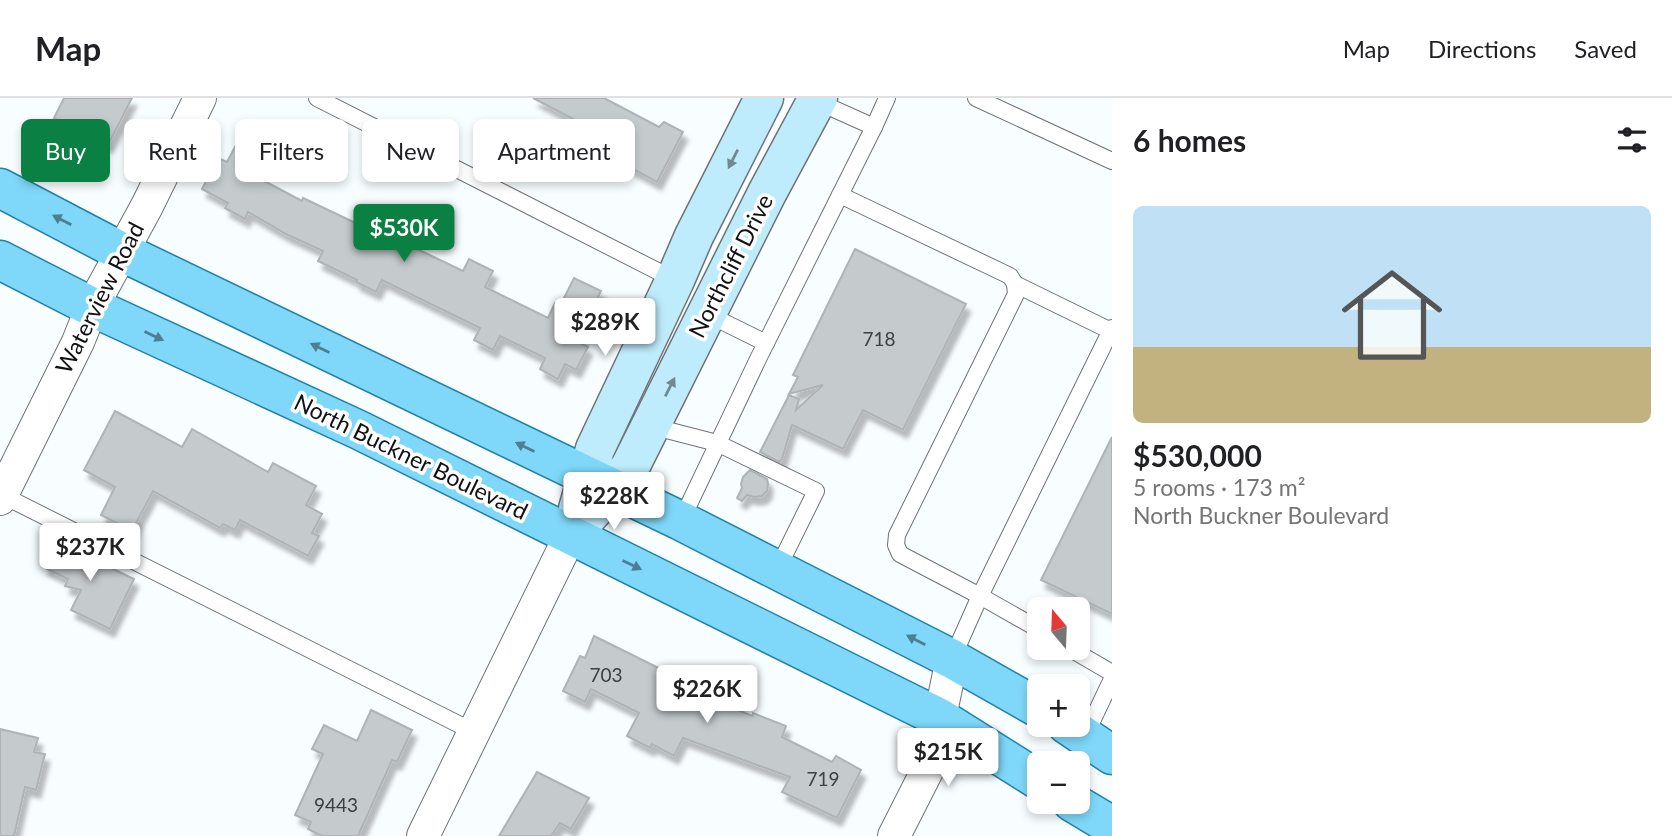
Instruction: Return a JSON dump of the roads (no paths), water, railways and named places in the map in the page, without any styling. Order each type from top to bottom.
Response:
[{"type":"main road","points":[[0,188],[122,252],[681,521],[952,659],[1027,702]]},
{"type":"main road","name":"North Buckner Boulevard","points":[[0,260],[92,307],[359,430],[940,718],[1027,773]]},
{"type":"main road","points":[[1090,813],[1112,826]]},
{"type":"street","name":"Waterview Road","points":[[1,497],[78,342],[92,307],[200,98]]},
{"type":"street","name":"Northcliff Drive","points":[[600,482],[595,449],[676,280],[694,236],[764,98]]},
{"type":"street","name":"Northcliff Drive","points":[[423,836],[571,534],[600,482],[630,467],[815,99]]},
{"type":"street","points":[[894,836],[930,765],[952,659]]},
{"type":"lane","points":[[317,98],[676,280]]},
{"type":"lane","points":[[681,521],[887,98]]},
{"type":"lane","points":[[976,98],[1112,161]]},
{"type":"lane","points":[[815,99],[874,127]]},
{"type":"lane","points":[[840,195],[1010,276],[1015,284],[1016,294],[897,535],[896,545],[900,554],[1027,623]]},
{"type":"lane","points":[[952,659],[980,596],[1111,329],[1015,284]]},
{"type":"lane","points":[[707,314],[766,343]]},
{"type":"lane","points":[[650,426],[717,443],[816,491],[777,570]]},
{"type":"lane","points":[[1,497],[474,732]]},
{"type":"lane","points":[[1090,660],[1112,673]]},
{"type":"lane","points":[[1088,738],[1112,679]]}]
